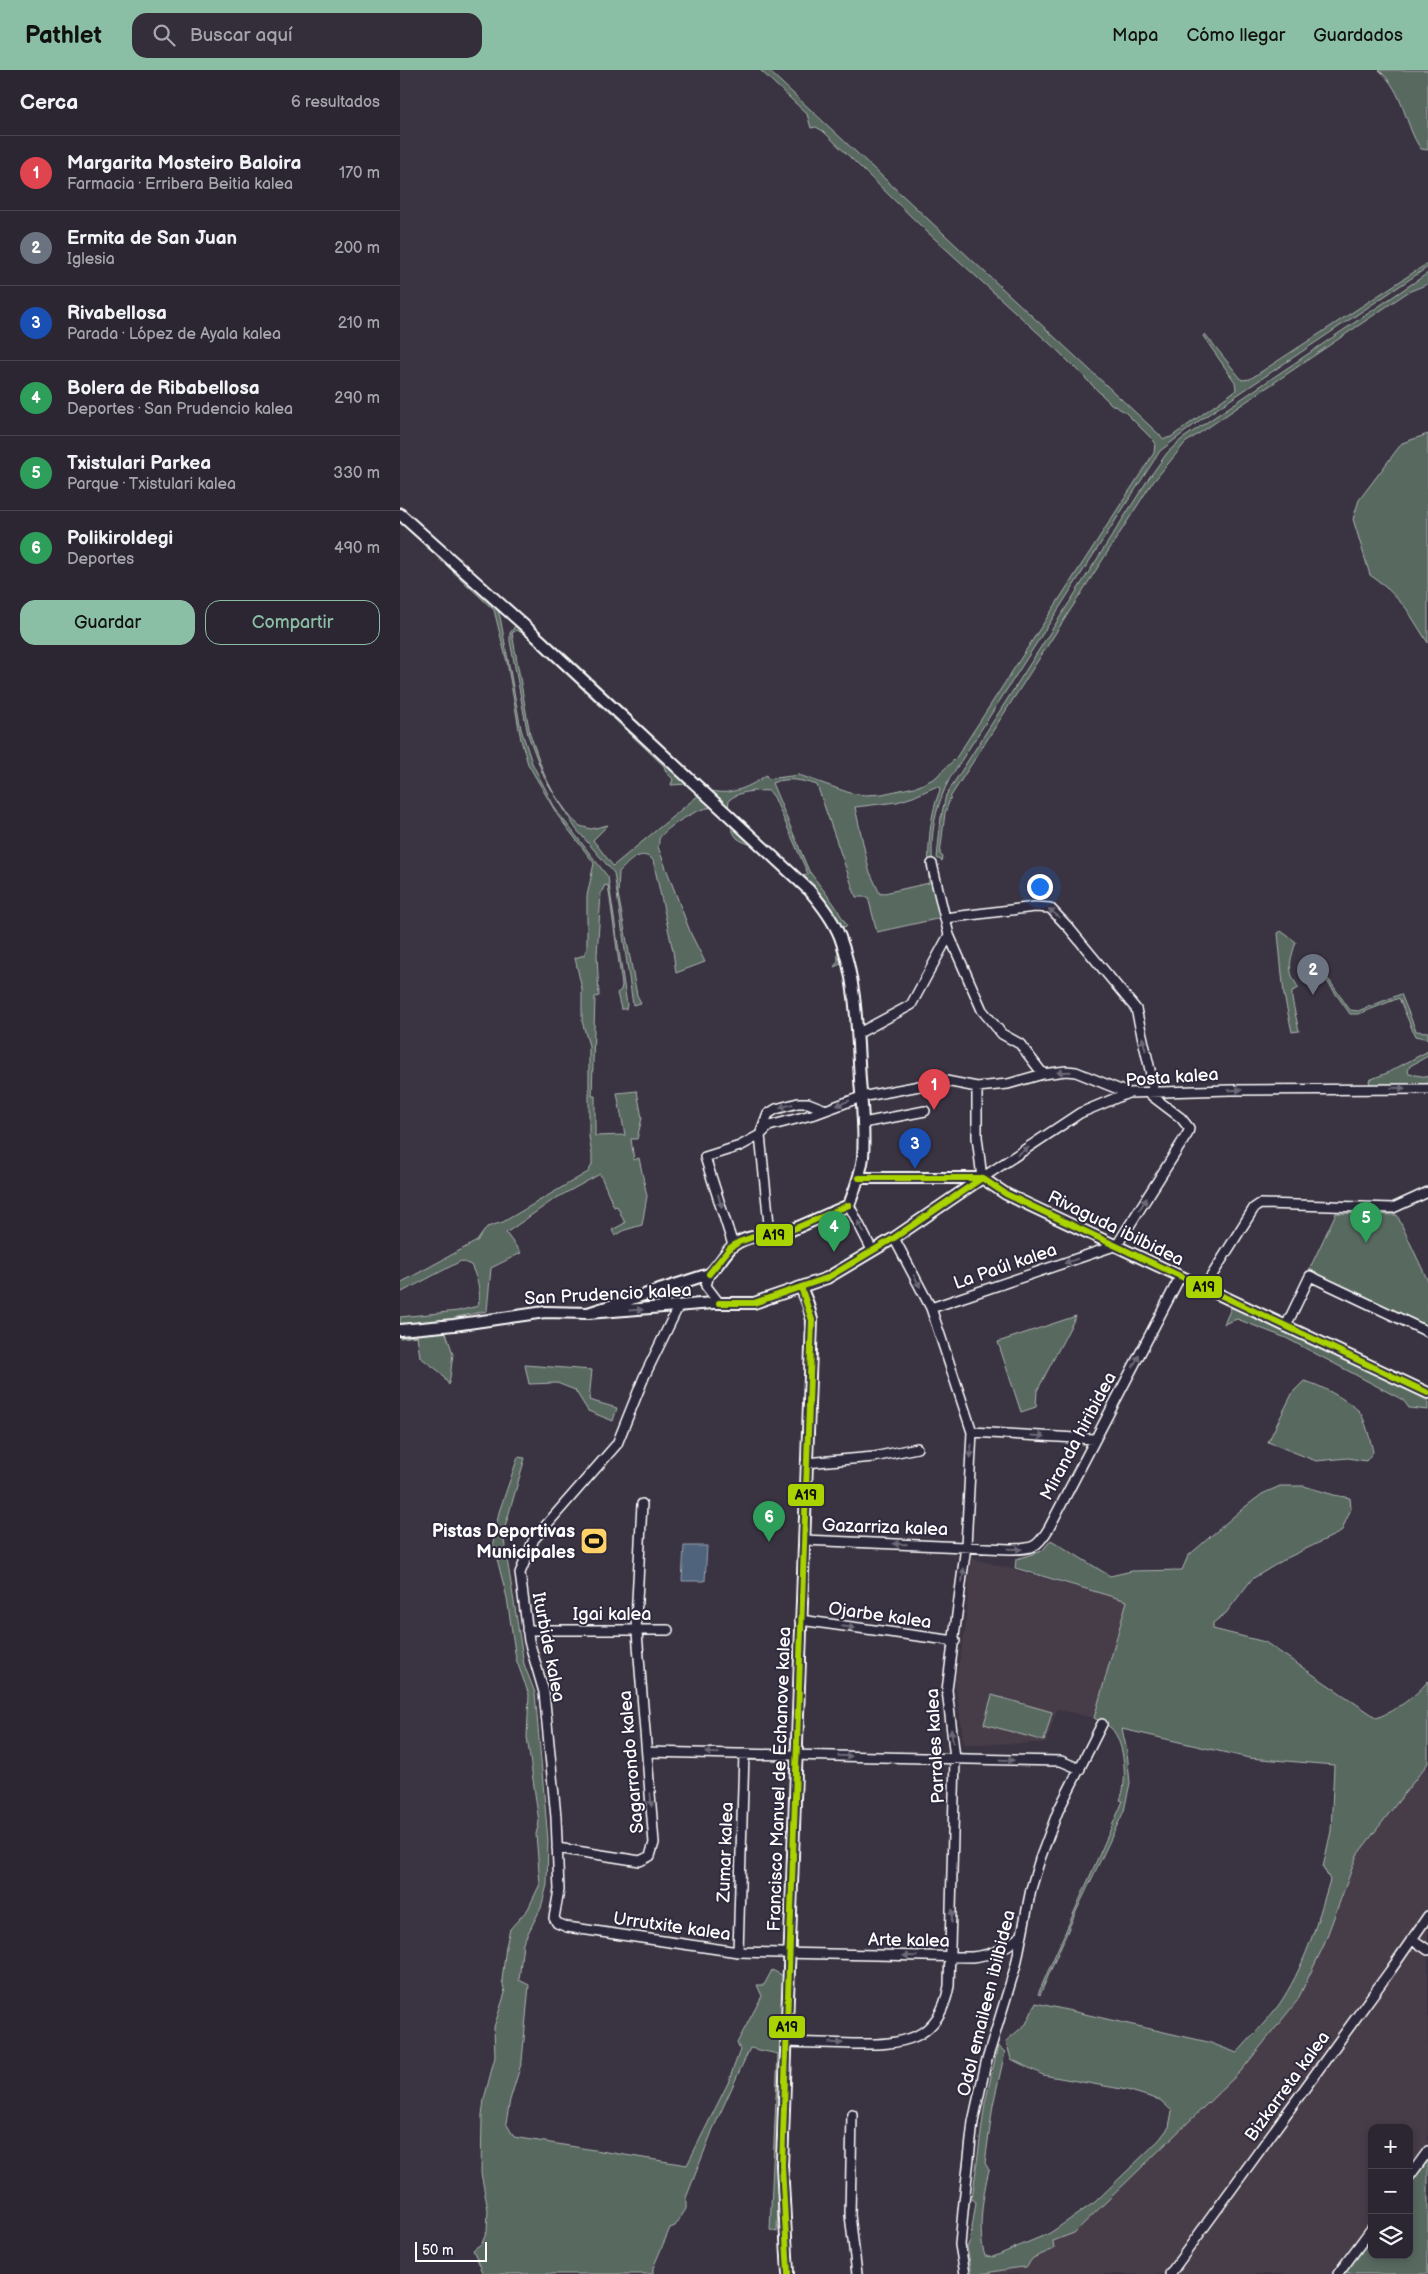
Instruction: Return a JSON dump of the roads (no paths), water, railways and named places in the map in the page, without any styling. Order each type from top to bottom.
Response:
[{"type":"street","points":[[400,514],[713,800],[808,890],[830,917],[840,935],[852,981],[857,1034],[863,1123],[863,1156],[859,1178],[850,1205],[872,1250]]},
{"type":"street","points":[[932,864],[949,935],[982,1010],[1002,1034],[1020,1044],[1043,1074]]},
{"type":"street","points":[[945,918],[1035,907],[1050,908],[1069,928],[1136,1009],[1153,1083],[1152,1096],[1186,1124],[1188,1132],[1117,1245]]},
{"type":"street","points":[[857,1034],[911,1005],[949,935]]},
{"type":"street","points":[[733,1245],[704,1157],[740,1146],[760,1135],[769,1126],[826,1110],[861,1097],[946,1081],[977,1087],[1008,1084],[1043,1074],[1066,1071],[1076,1072],[1128,1094]]},
{"type":"street","points":[[1110,1086],[1111,1100]]},
{"type":"street","points":[[859,1178],[982,1178],[977,1137],[977,1087]]},
{"type":"street","name":"Posta kalea","points":[[872,1250],[894,1238],[1080,1113],[1128,1094],[1384,1088],[1428,1089]]},
{"type":"street","points":[[770,1234],[760,1135],[768,1114],[776,1109],[804,1102],[826,1110]]},
{"type":"street","points":[[863,1123],[926,1111]]},
{"type":"street","name":"Rivaguda ibilbidea","points":[[982,1178],[1006,1194],[1428,1393]]},
{"type":"street","points":[[1204,1288],[1254,1208],[1260,1204],[1392,1208],[1428,1192]]},
{"type":"street","points":[[588,1313],[709,1274],[718,1267],[733,1245],[740,1241],[770,1234],[780,1235],[850,1205]]},
{"type":"street","name":"Parrales kalea","points":[[787,2042],[898,2043],[920,2035],[932,2024],[944,2005],[949,1986],[955,1758],[948,1690],[966,1546],[972,1432],[931,1308],[894,1238]]},
{"type":"street","name":"La Paúl kalea","points":[[931,1308],[1117,1245]]},
{"type":"street","name":"San Prudencio kalea","points":[[400,1330],[454,1325],[545,1312],[588,1313],[719,1303],[754,1303],[827,1278],[872,1250]]},
{"type":"street","points":[[709,1274],[706,1286],[719,1303]]},
{"type":"street","points":[[1286,1326],[1310,1276],[1428,1332]]},
{"type":"street","name":"Miranda hiribidea","points":[[966,1546],[1024,1549],[1034,1547],[1040,1543],[1180,1277]]},
{"type":"street","name":"Francisco Manuel de Echanove kalea","points":[[788,2274],[782,2165],[812,1320],[801,1287]]},
{"type":"street","name":"Iturbide kalea","points":[[554,1918],[559,1890],[558,1848],[544,1692],[527,1630],[520,1573],[534,1539],[617,1444],[644,1377],[678,1307]]},
{"type":"street","points":[[972,1432],[1094,1439]]},
{"type":"street","points":[[806,1463],[874,1457],[917,1448]]},
{"type":"street","name":"Sagarrondo kalea","points":[[558,1848],[640,1861],[650,1856],[654,1843],[636,1620],[642,1504]]},
{"type":"street","name":"Gazarriza kalea","points":[[804,1540],[966,1546]]},
{"type":"street","name":"Ojarbe kalea","points":[[800,1620],[955,1641]]},
{"type":"street","name":"Igai kalea","points":[[527,1630],[668,1630]]},
{"type":"street","name":"Odol emaileen ibilbidea","points":[[965,2274],[960,2245],[973,2122],[986,2062],[1016,1965],[1031,1889],[1040,1859],[1058,1811],[1102,1724]]},
{"type":"street","points":[[647,1752],[1061,1761],[1080,1768]]},
{"type":"street","name":"Zumar kalea","points":[[738,1952],[744,1754]]},
{"type":"street","name":"Bizkarreta kalea","points":[[1170,2274],[1428,1916]]},
{"type":"street","name":"Urrutxite kalea","points":[[554,1918],[557,1924],[567,1927],[738,1952],[790,1954]]},
{"type":"street","name":"Arte kalea","points":[[790,1954],[972,1958],[994,1953],[1005,1948],[1022,1934]]},
{"type":"street","points":[[1412,1939],[1428,1950]]},
{"type":"street","points":[[852,2114],[850,2215],[857,2274]]},
{"type":"street","points":[[1413,2172],[1428,2151]]},
{"type":"street","points":[[1338,2274],[1368,2233]]},
{"type":"water","points":[[684,1546],[707,1546],[705,1581],[682,1581]]},
{"type":"place","name":"Ermita de San Juan","points":[[1313,995]]},
{"type":"place","name":"Margarita Mosteiro Baloira","points":[[934,1110]]},
{"type":"place","name":"Rivabellosa","points":[[915,1169]]},
{"type":"place","name":"Txistulari Parkea","points":[[1366,1243]]},
{"type":"place","name":"Bolera de Ribabellosa","points":[[834,1252]]},
{"type":"place","name":"Pistas Deportivas Municipales","points":[[594,1541]]},
{"type":"place","name":"Polikiroldegi","points":[[769,1542]]}]
